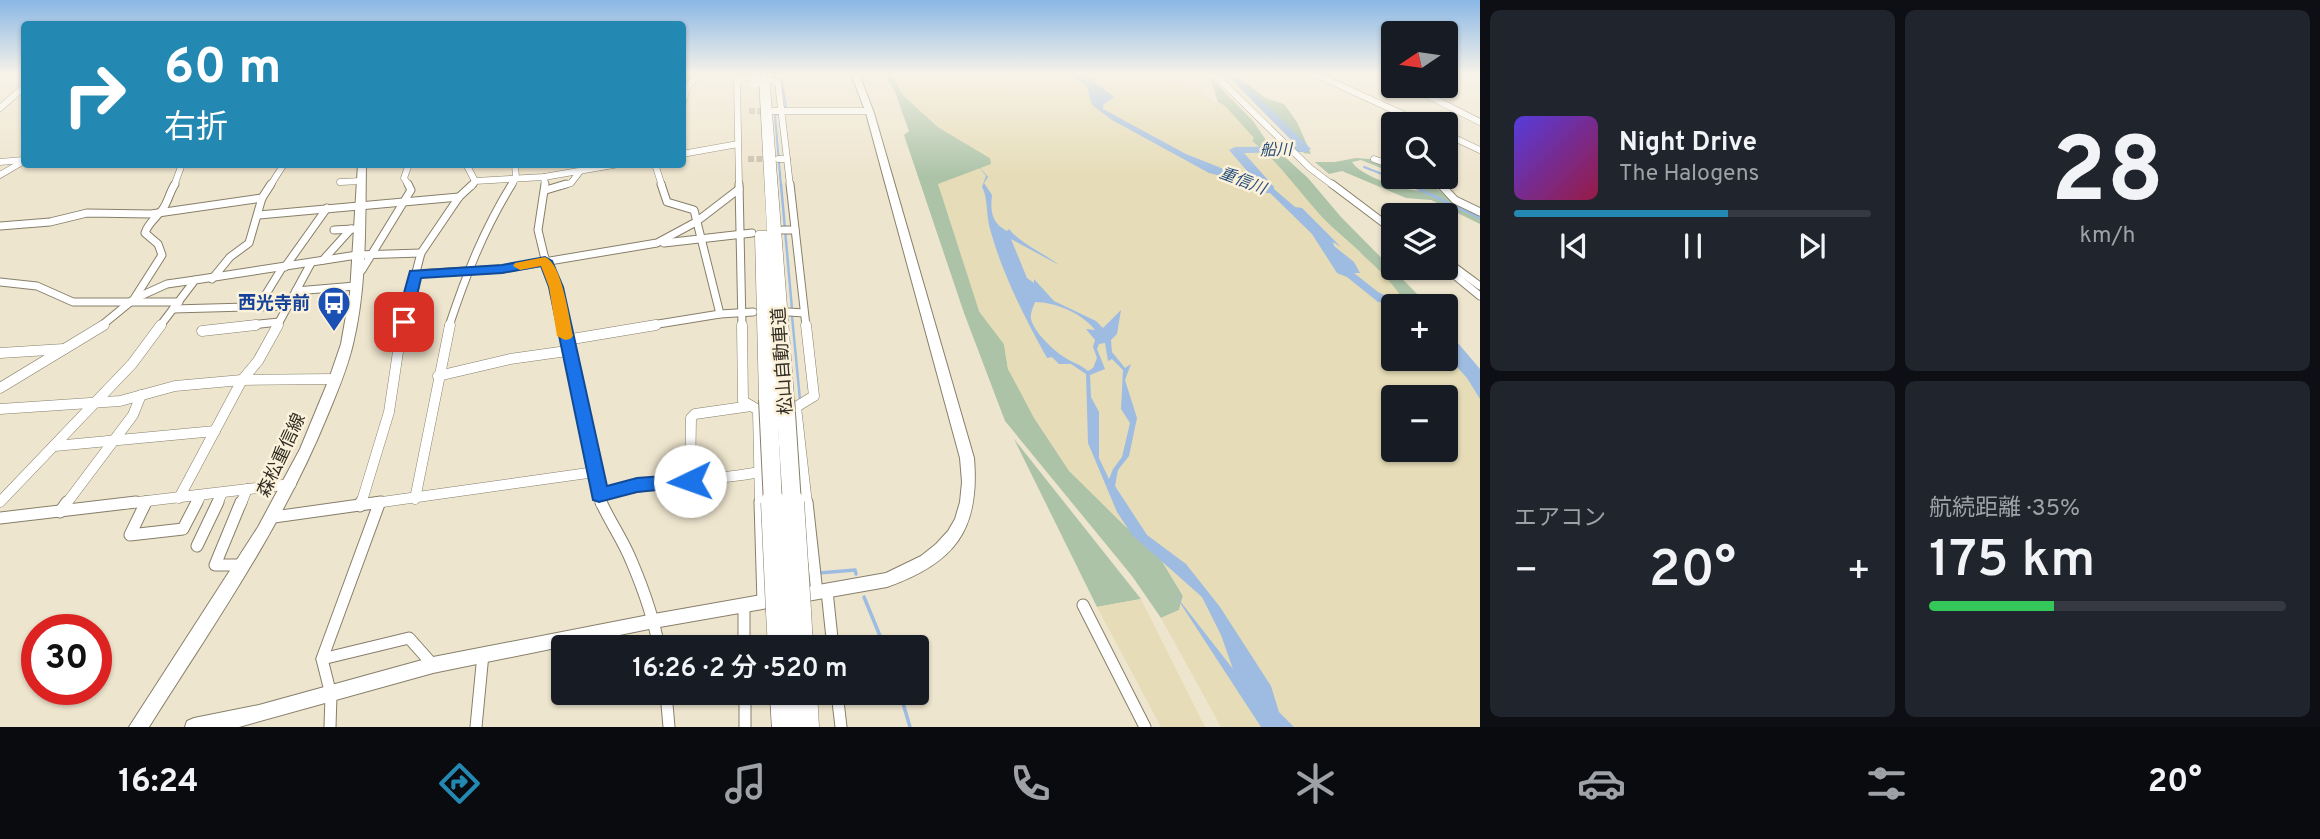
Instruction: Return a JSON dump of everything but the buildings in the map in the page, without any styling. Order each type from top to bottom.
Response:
[{"type":"highway","name":"松山自動車道","points":[[762,108],[768,401],[780,635]]},
{"type":"highway","name":"松山自動車道","points":[[780,607],[794,635]]},
{"type":"highway","points":[[784,705],[785,727]]},
{"type":"highway","points":[[805,705],[806,727]]},
{"type":"street","points":[[738,108],[743,401],[768,401]]},
{"type":"street","points":[[782,108],[814,396],[796,407],[830,635]]},
{"type":"street","points":[[194,727],[331,695],[433,665],[483,654],[744,605],[780,607],[822,592],[887,580],[928,561],[956,532],[967,509],[971,486],[967,458],[868,108]]},
{"type":"street","points":[[1248,108],[1284,144],[1342,194],[1381,222]]},
{"type":"street","points":[[1452,108],[1480,122]]},
{"type":"street","points":[[738,111],[749,111]]},
{"type":"street","points":[[773,111],[869,111]]},
{"type":"street","points":[[1458,140],[1480,150]]},
{"type":"street","points":[[686,153],[738,144]]},
{"type":"street","points":[[739,159],[748,159]]},
{"type":"street","points":[[778,159],[787,159]]},
{"type":"street","points":[[1374,159],[1381,162]]},
{"type":"street","points":[[0,162],[21,161]]},
{"type":"street","points":[[0,175],[21,163]]},
{"type":"street","points":[[132,301],[162,255],[158,244],[145,233],[149,223],[160,213],[178,180],[181,168]]},
{"type":"street","points":[[212,279],[230,257],[249,243],[262,198],[281,168]]},
{"type":"street","name":"森松重信線","points":[[138,727],[274,517],[335,379],[349,337],[355,279],[364,254],[355,228],[360,207],[362,168]]},
{"type":"street","points":[[364,254],[411,190],[404,178],[408,168]]},
{"type":"street","points":[[468,168],[475,181]]},
{"type":"street","points":[[415,499],[448,330],[468,270],[488,223],[516,178],[515,168]]},
{"type":"street","points":[[475,181],[544,177],[581,168]]},
{"type":"street","points":[[546,190],[571,183],[581,168]]},
{"type":"street","points":[[655,168],[665,200],[670,205],[691,207],[720,314]]},
{"type":"street","points":[[544,177],[546,190],[538,219],[545,261],[556,287],[599,495],[607,519],[631,559],[657,635]]},
{"type":"street","points":[[340,182],[362,181]]},
{"type":"street","points":[[360,506],[389,412],[406,304],[421,253],[459,197],[472,187],[475,181]]},
{"type":"street","points":[[657,243],[696,222],[739,189]]},
{"type":"street","points":[[1445,189],[1455,200],[1480,212]]},
{"type":"street","points":[[1342,194],[1381,218]]},
{"type":"street","points":[[259,215],[459,197]]},
{"type":"street","points":[[0,226],[50,222],[87,213],[160,213],[262,198]]},
{"type":"street","points":[[258,307],[327,208]]},
{"type":"street","points":[[321,261],[355,228]]},
{"type":"street","points":[[334,230],[355,228]]},
{"type":"street","points":[[783,230],[795,230]]},
{"type":"street","points":[[415,274],[502,269],[657,243],[752,233]]},
{"type":"street","points":[[0,387],[91,335],[132,301],[167,284],[364,254],[421,253]]},
{"type":"street","points":[[179,498],[242,380],[258,361],[311,263]]},
{"type":"street","points":[[1458,270],[1480,286]]},
{"type":"street","points":[[1458,278],[1480,296]]},
{"type":"street","points":[[296,291],[355,279]]},
{"type":"street","points":[[0,502],[132,364],[195,280]]},
{"type":"street","points":[[0,282],[37,286],[73,302],[288,306]]},
{"type":"street","points":[[438,376],[720,314],[753,312]]},
{"type":"street","points":[[789,312],[804,313]]},
{"type":"street","points":[[202,331],[279,323]]},
{"type":"street","points":[[0,353],[66,349]]},
{"type":"street","points":[[0,409],[120,401],[175,386],[242,380],[299,382],[335,379]]},
{"type":"street","points":[[60,512],[133,415],[141,395]]},
{"type":"street","points":[[768,401],[758,411],[760,472],[780,607]]},
{"type":"street","points":[[690,481],[689,466],[694,437],[691,418],[695,414],[768,401]]},
{"type":"street","points":[[55,446],[116,438],[215,431]]},
{"type":"street","points":[[274,517],[595,472]]},
{"type":"street","points":[[599,495],[637,485],[760,472]]},
{"type":"street","points":[[0,518],[290,484]]},
{"type":"street","points":[[245,565],[215,565],[247,489]]},
{"type":"street","points":[[197,546],[222,492]]},
{"type":"street","points":[[146,502],[130,535],[183,529],[201,495]]},
{"type":"street","points":[[330,727],[331,695],[323,659],[379,504]]},
{"type":"street","points":[[744,605],[744,635]]},
{"type":"street","points":[[1083,605],[1145,727]]},
{"type":"street","points":[[323,659],[409,638],[433,665]]},
{"type":"street","points":[[476,727],[483,654]]},
{"type":"street","points":[[667,705],[669,727]]},
{"type":"street","points":[[745,705],[746,727]]},
{"type":"street","points":[[838,705],[841,727]]},
{"type":"green space","points":[[901,108],[917,108],[938,127],[990,158],[992,164],[979,311],[1004,344],[1008,369],[1069,470],[1125,526],[1157,553],[1183,596],[1179,610],[1161,618],[1132,576],[1005,421],[964,313],[904,135],[909,131]]},
{"type":"green space","points":[[1226,108],[1240,108],[1266,140],[1308,178],[1381,257],[1381,276],[1359,251],[1323,219],[1252,141]]},
{"type":"green space","points":[[1267,108],[1287,108],[1297,122],[1311,154],[1303,153],[1307,147]]},
{"type":"green space","points":[[1356,158],[1381,163],[1381,168],[1361,160],[1352,162],[1364,173],[1381,181],[1381,187],[1342,171],[1329,174],[1315,162]]},
{"type":"green space","points":[[1385,189],[1437,189],[1480,214],[1480,224],[1458,213],[1458,203],[1406,198]]},
{"type":"green space","points":[[1384,280],[1403,280],[1417,294],[1397,294]]},
{"type":"green space","points":[[1014,439],[1141,599],[1097,607]]},
{"type":"sand","points":[[917,108],[1227,108],[1254,138],[1252,141],[1280,168],[1322,217],[1381,273],[1381,280],[1388,280],[1400,294],[1381,294],[1381,371],[1458,371],[1458,364],[1480,385],[1480,727],[1221,727],[1161,618],[1179,610],[1183,595],[1157,553],[1069,471],[1034,418],[1008,369],[1004,344],[979,311],[938,184],[991,164],[990,158],[938,127]]},
{"type":"sand","points":[[1141,599],[1205,727],[1161,727],[1097,607]]},
{"type":"water","name":"重信川","points":[[1096,108],[1103,108],[1186,154],[1274,189],[1295,207],[1302,208],[1341,247],[1333,242],[1334,246],[1354,262],[1360,273],[1354,273],[1382,294],[1381,302],[1347,277],[1337,273],[1312,234],[1270,193],[1238,180],[1209,173],[1112,120]]},
{"type":"water","points":[[976,163],[988,177],[984,183],[992,195],[991,207],[995,221],[1059,265],[1011,239],[1027,278],[1034,283],[1034,279],[1054,301],[1096,321],[1103,328],[1121,310],[1117,334],[1111,340],[1112,352],[1125,368],[1131,364],[1125,380],[1137,418],[1129,456],[1118,470],[1115,486],[1147,535],[1186,564],[1220,607],[1271,686],[1279,712],[1294,727],[1261,727],[1173,592],[1233,669],[1221,635],[1202,597],[1132,535],[1117,512],[1088,443],[1086,374],[1071,364],[1059,364],[1052,357],[1047,358],[1030,328],[990,229],[982,187],[986,176]],"holes":[[[1035,302],[1068,310],[1090,324],[1095,330],[1086,329],[1095,340],[1093,347],[1097,358],[1093,368],[1088,371],[1067,359],[1044,340],[1031,319]],[[1105,343],[1108,361],[1112,359],[1123,370],[1121,409],[1130,423],[1122,457],[1109,479],[1099,458],[1099,412],[1091,397],[1090,375],[1105,369],[1097,349],[1099,344]]]},
{"type":"water","points":[[1458,343],[1480,369],[1480,399],[1458,368]]},
{"type":"waterway","points":[[781,186],[775,116],[784,108]]},
{"type":"waterway","name":"船川","points":[[1265,108],[1306,149],[1235,150],[1270,190]]},
{"type":"waterway","points":[[1364,167],[1381,174]]},
{"type":"waterway","points":[[781,184],[792,309]]},
{"type":"waterway","points":[[1419,189],[1480,218]]},
{"type":"waterway","points":[[792,316],[800,400]]},
{"type":"waterway","points":[[819,573],[855,570],[856,574]]},
{"type":"waterway","points":[[864,597],[880,635]]},
{"type":"waterway","points":[[904,705],[910,727]]},
{"type":"tunnel","points":[[749,111],[771,111]]},
{"type":"tunnel","points":[[748,159],[773,159]]},
{"type":"slow traffic","points":[[520,266],[545,261],[556,287],[565,336]]},
{"type":"place","name":"西光寺前","points":[[334,333]]},
{"type":"route","points":[[404,322],[415,274],[502,269],[545,261],[556,287],[567,351],[599,495],[648,483],[690,481]]}]
